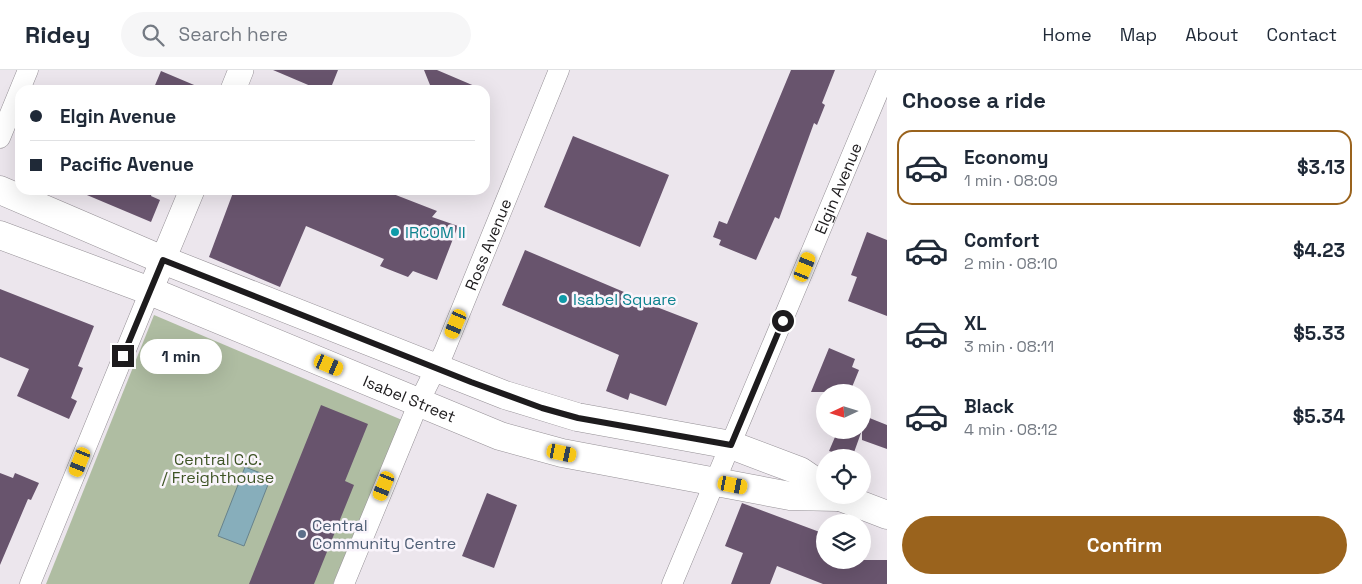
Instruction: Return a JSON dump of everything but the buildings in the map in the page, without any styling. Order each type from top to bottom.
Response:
[{"type":"main road","name":"Isabel Street","points":[[0,190],[163,260],[505,395],[578,418],[731,445],[800,470],[816,482]]},
{"type":"main road","name":"Isabel Street","points":[[0,235],[150,291],[500,436],[554,451],[790,496],[816,494]]},
{"type":"main road","name":"Isabel Street","points":[[860,504],[887,515]]},
{"type":"street","points":[[22,85],[28,70]]},
{"type":"street","points":[[235,85],[241,70]]},
{"type":"street","name":"Ross Avenue","points":[[344,584],[419,402],[447,345],[559,70]]},
{"type":"street","name":"Elgin Avenue","points":[[672,584],[887,71]]},
{"type":"street","points":[[0,138],[15,102]]},
{"type":"street","points":[[30,584],[190,195]]},
{"type":"green space","name":"Central C.C. / Freighthouse","points":[[154,315],[402,420],[333,584],[46,584]]},
{"type":"water","points":[[245,467],[271,477],[244,546],[218,536]]},
{"type":"place","name":"IRCOM II","points":[[395,232]]},
{"type":"place","name":"Isabel Square","points":[[563,299]]},
{"type":"place","name":"Central Community Centre","points":[[302,534]]},
{"type":"route","points":[[123,356],[163,260],[471,382],[542,408],[578,418],[731,445],[783,321]]}]
